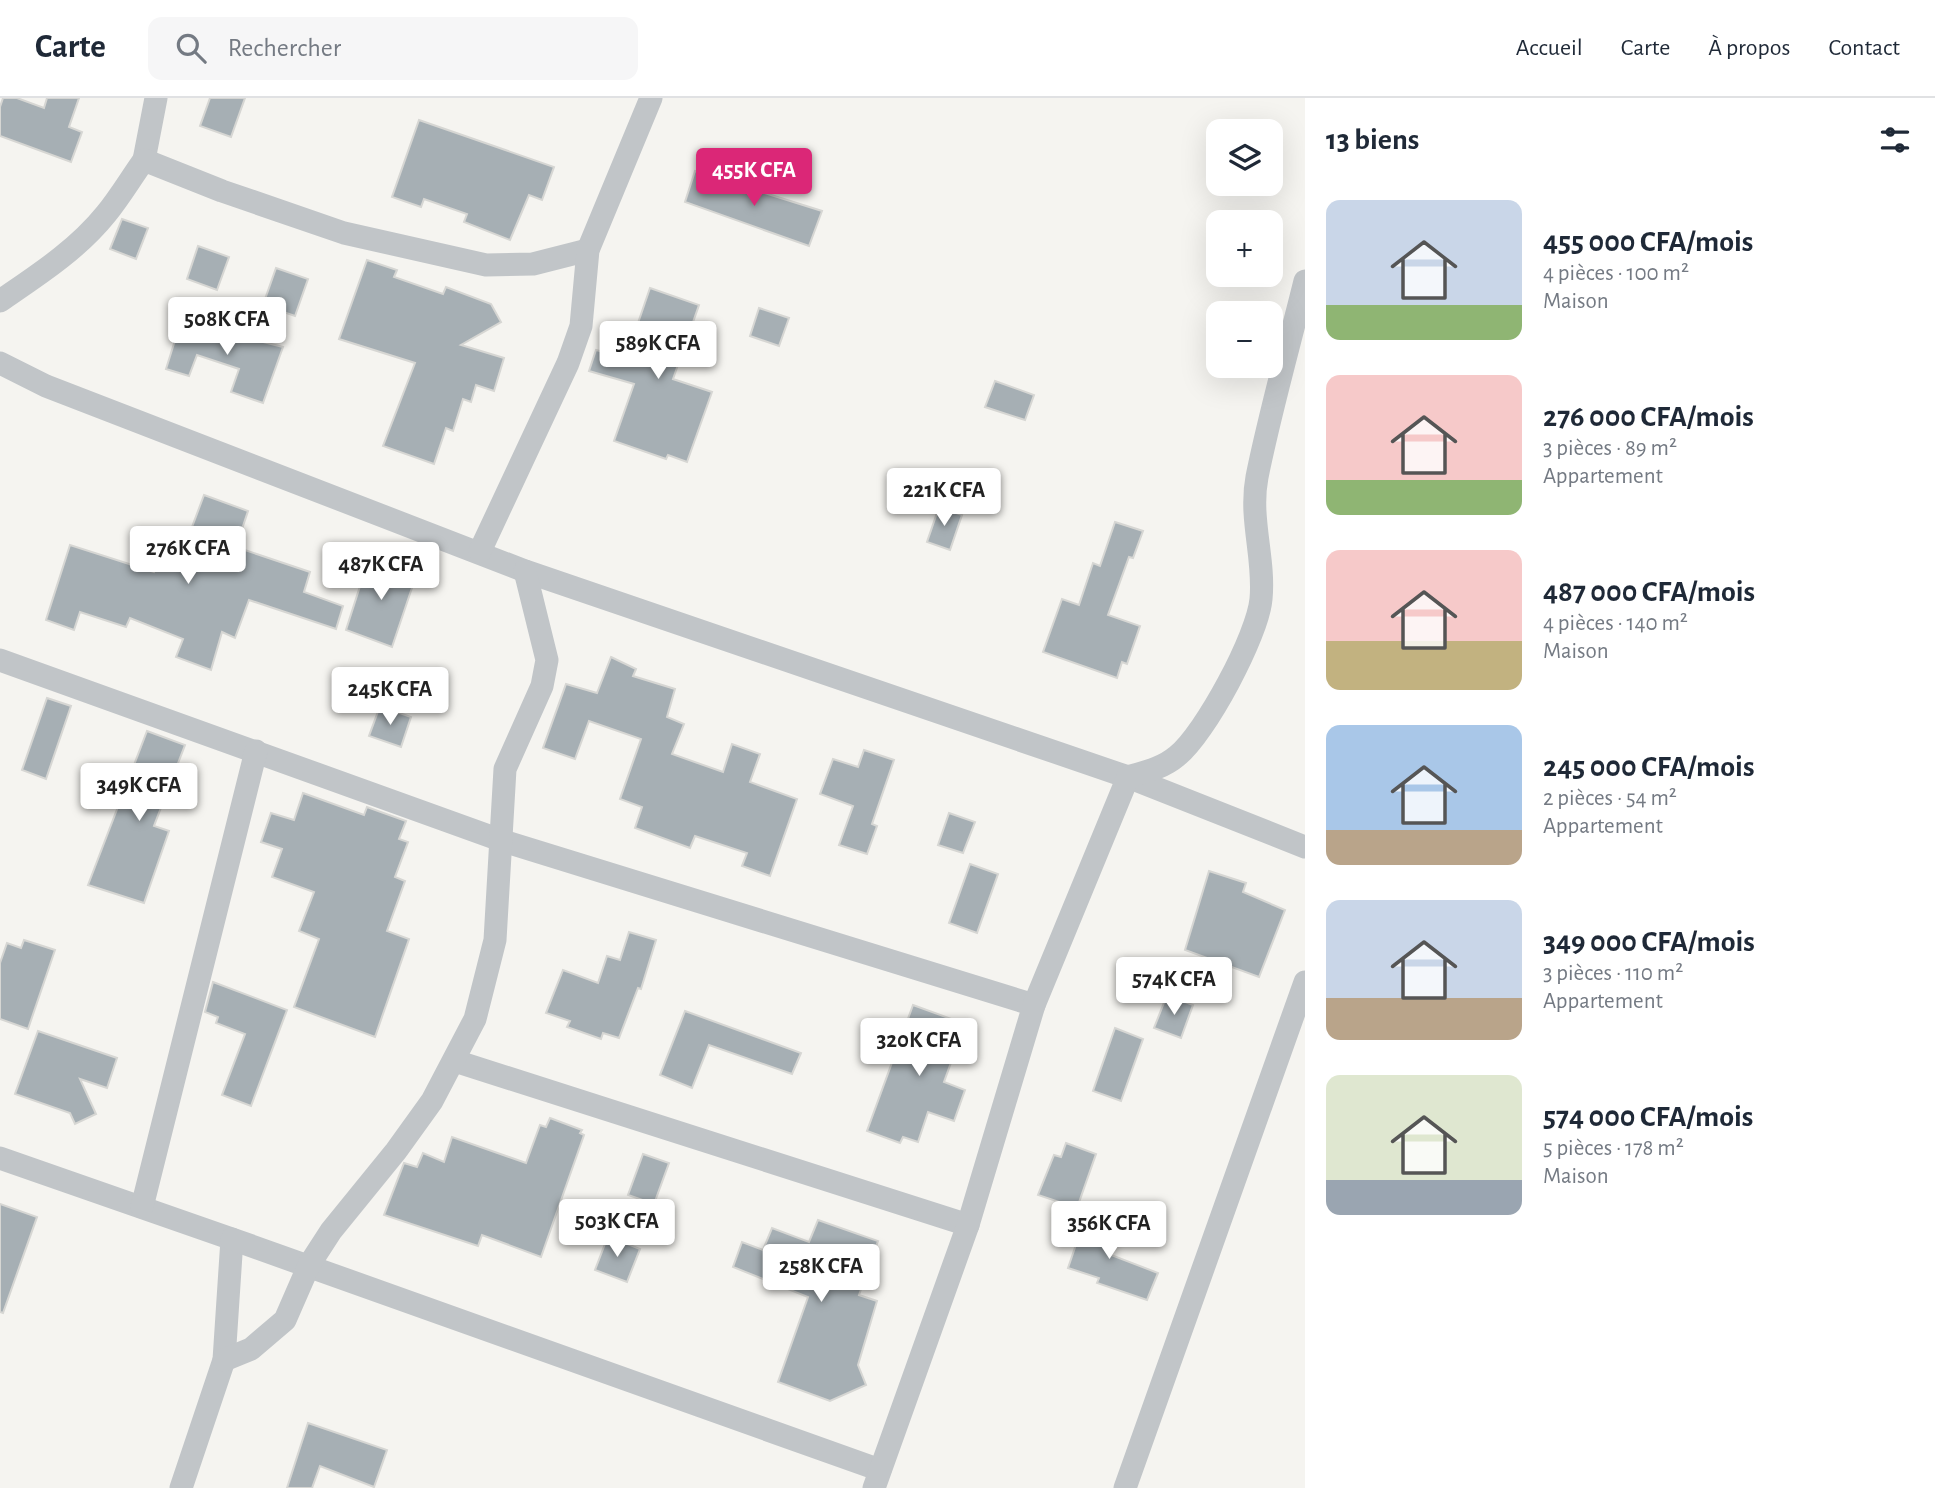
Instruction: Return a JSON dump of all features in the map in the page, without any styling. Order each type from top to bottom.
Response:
[{"type":"street","points":[[0,301],[50,268],[105,215],[144,160],[156,98]]},
{"type":"street","points":[[480,551],[568,363],[581,326],[588,250],[651,98]]},
{"type":"street","points":[[144,160],[232,195],[344,233],[486,265],[533,264],[588,250]]},
{"type":"street","points":[[0,1158],[309,1265],[877,1479],[968,1226],[1034,1005],[1128,777],[1168,763],[1186,748],[1209,714],[1257,622],[1261,598],[1260,567],[1253,514],[1257,479],[1305,281]]},
{"type":"street","points":[[0,363],[46,386],[480,551],[525,571],[1128,777],[1305,847]]},
{"type":"street","points":[[224,1360],[251,1349],[275,1332],[294,1304],[309,1265],[331,1231],[396,1151],[455,1060],[475,1019],[495,940],[503,841],[501,805],[505,769],[542,686],[547,660],[525,571]]},
{"type":"street","points":[[0,660],[503,841],[1034,1005]]},
{"type":"street","points":[[142,1207],[256,751]]},
{"type":"street","points":[[1125,1488],[1305,982]]},
{"type":"street","points":[[455,1060],[968,1226]]},
{"type":"street","points":[[181,1488],[224,1360],[232,1239]]},
{"type":"building","points":[[3,98],[17,98],[44,108],[47,98],[79,98],[69,127],[82,132],[71,162],[0,136],[0,107]]},
{"type":"building","points":[[210,98],[245,98],[231,137],[200,126]]},
{"type":"building","points":[[419,120],[554,167],[542,200],[529,195],[510,240],[464,222],[467,214],[424,199],[421,207],[392,197]]},
{"type":"building","points":[[695,171],[822,211],[809,246],[685,202]]},
{"type":"building","points":[[122,219],[148,228],[136,259],[110,249]]},
{"type":"building","points":[[198,246],[229,257],[217,290],[187,279]]},
{"type":"building","points":[[367,260],[397,270],[394,277],[443,294],[446,287],[491,304],[501,322],[461,345],[504,358],[494,391],[476,385],[471,402],[463,399],[453,431],[446,428],[434,464],[383,446],[415,363],[339,339]]},
{"type":"building","points":[[276,268],[308,279],[295,316],[263,305]]},
{"type":"building","points":[[650,288],[699,305],[673,379],[712,392],[687,462],[668,455],[666,459],[614,441],[634,384],[589,371],[596,350],[626,358]]},
{"type":"building","points":[[759,308],[789,318],[779,346],[750,336]]},
{"type":"building","points":[[181,321],[283,347],[263,403],[231,392],[239,369],[197,355],[189,376],[166,369]]},
{"type":"building","points":[[995,381],[1034,395],[1025,420],[985,407]]},
{"type":"building","points":[[204,495],[248,511],[236,547],[310,572],[304,592],[343,606],[336,629],[249,600],[235,638],[222,632],[211,670],[176,657],[183,639],[130,618],[126,627],[80,612],[74,630],[46,620],[70,545],[154,572],[170,528],[189,535]]},
{"type":"building","points":[[939,507],[962,515],[950,550],[927,542]]},
{"type":"building","points":[[1115,522],[1143,531],[1133,558],[1129,557],[1108,615],[1140,626],[1127,664],[1122,662],[1117,678],[1043,652],[1062,599],[1079,605],[1093,563],[1100,566]]},
{"type":"building","points":[[369,558],[417,573],[392,647],[346,630]]},
{"type":"building","points":[[611,657],[636,669],[633,676],[675,689],[667,717],[684,724],[672,754],[723,772],[732,744],[760,754],[750,782],[797,799],[770,876],[742,866],[747,853],[695,836],[690,848],[635,828],[642,807],[620,799],[641,739],[589,721],[575,759],[543,748],[566,684],[597,693]]},
{"type":"building","points":[[47,698],[71,706],[46,779],[22,770]]},
{"type":"building","points":[[380,706],[411,717],[401,747],[369,736]]},
{"type":"building","points":[[147,731],[185,745],[154,826],[169,831],[144,903],[88,885]]},
{"type":"building","points":[[864,750],[894,760],[872,824],[877,826],[867,854],[839,845],[853,806],[820,794],[833,759],[858,767]]},
{"type":"building","points":[[303,793],[364,815],[367,807],[406,821],[399,839],[408,842],[395,877],[405,881],[387,931],[409,939],[375,1037],[294,1007],[319,939],[299,931],[314,892],[272,877],[282,849],[261,842],[271,813],[294,820]]},
{"type":"building","points":[[949,813],[975,822],[963,853],[938,845]]},
{"type":"building","points":[[970,864],[998,874],[977,933],[949,923]]},
{"type":"building","points":[[1209,871],[1246,883],[1243,892],[1285,910],[1259,977],[1185,950]]},
{"type":"building","points":[[629,932],[656,940],[641,989],[638,988],[619,1038],[603,1033],[601,1039],[567,1027],[570,1021],[546,1013],[563,970],[598,983],[607,956],[620,960]]},
{"type":"building","points":[[24,940],[55,950],[28,1029],[0,1019],[0,963],[7,943],[21,948]]},
{"type":"building","points":[[213,982],[287,1010],[251,1106],[222,1095],[245,1034],[216,1023],[218,1017],[205,1012]]},
{"type":"building","points":[[1167,995],[1193,1005],[1181,1038],[1154,1028]]},
{"type":"building","points":[[913,1005],[965,1024],[944,1082],[965,1090],[954,1121],[928,1112],[918,1142],[903,1137],[900,1143],[867,1131]]},
{"type":"building","points":[[685,1011],[801,1053],[792,1074],[709,1045],[692,1088],[660,1075]]},
{"type":"building","points":[[1115,1028],[1143,1039],[1121,1101],[1093,1091]]},
{"type":"building","points":[[38,1031],[117,1058],[107,1088],[80,1079],[96,1114],[75,1124],[70,1113],[15,1094]]},
{"type":"building","points":[[550,1118],[582,1130],[580,1133],[584,1135],[541,1257],[482,1235],[478,1246],[384,1215],[404,1163],[417,1167],[423,1153],[444,1162],[452,1137],[526,1163],[540,1125],[546,1127]]},
{"type":"building","points":[[1066,1143],[1096,1154],[1077,1208],[1038,1195],[1054,1155],[1061,1157]]},
{"type":"building","points":[[643,1154],[669,1163],[654,1204],[628,1195]]},
{"type":"building","points":[[0,1204],[37,1217],[3,1313],[0,1312]]},
{"type":"building","points":[[1085,1218],[1120,1229],[1111,1255],[1158,1273],[1147,1300],[1097,1283],[1099,1278],[1068,1268]]},
{"type":"building","points":[[818,1220],[878,1241],[859,1295],[877,1301],[858,1365],[866,1385],[830,1401],[778,1382],[808,1297],[733,1267],[742,1242],[763,1250],[772,1228],[809,1242]]},
{"type":"building","points":[[608,1236],[640,1249],[627,1282],[595,1270]]},
{"type":"building","points":[[308,1423],[387,1450],[374,1487],[320,1466],[312,1488],[287,1488]]}]
